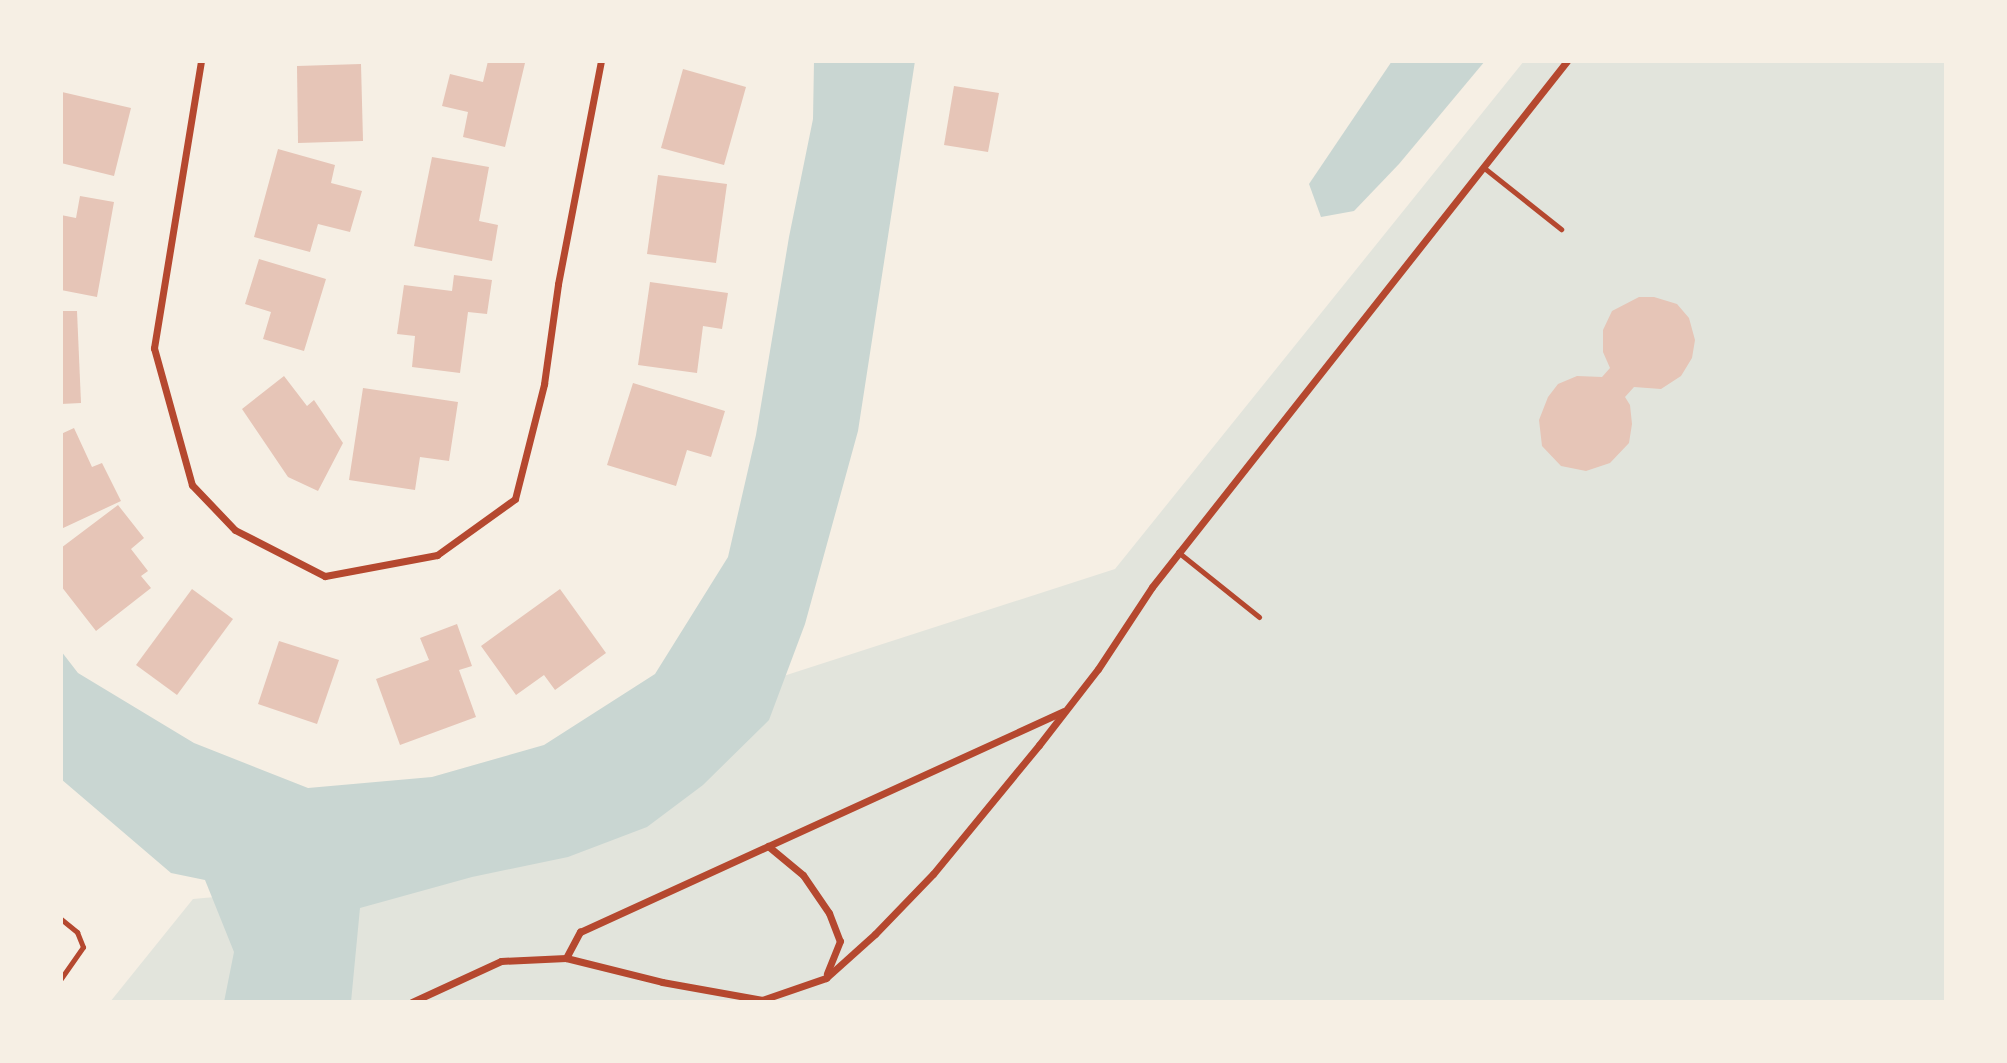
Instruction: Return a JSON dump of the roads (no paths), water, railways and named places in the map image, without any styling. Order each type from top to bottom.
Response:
[{"type":"street","points":[[201,61],[154,348],[192,485],[235,530],[325,576],[437,555],[515,499],[544,384],[558,284],[601,61]]},
{"type":"street","points":[[412,1002],[501,961],[566,958],[662,982],[762,1000],[826,978],[875,934],[933,874],[1068,709],[1178,552],[1567,61]]},
{"type":"street","points":[[566,958],[580,932],[1068,709]]},
{"type":"street","points":[[768,846],[803,875],[829,913],[840,941],[826,978]]},
{"type":"lane","points":[[1483,167],[1561,229]]},
{"type":"lane","points":[[1178,552],[1259,617]]},
{"type":"lane","points":[[61,919],[77,932],[83,947],[61,979]]}]
